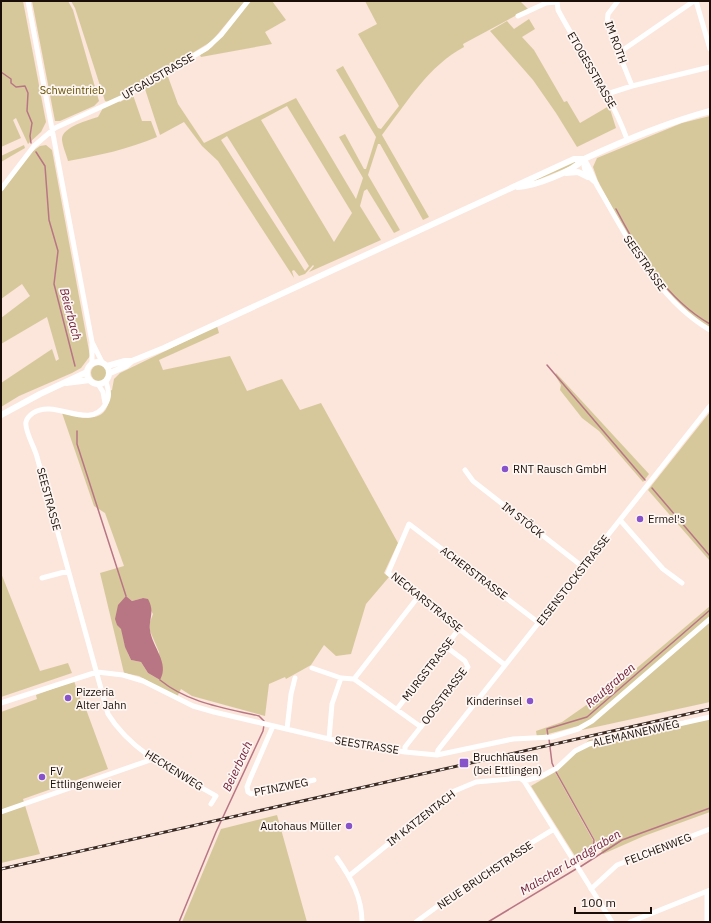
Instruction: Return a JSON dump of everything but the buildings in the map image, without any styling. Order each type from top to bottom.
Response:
[{"type":"main road","points":[[66,383],[90,380],[98,384],[106,382],[110,373],[126,366],[132,361],[164,348],[574,160],[584,159],[664,124],[710,111]]},
{"type":"main road","points":[[516,187],[525,186],[560,173],[578,165],[584,159]]},
{"type":"main road","points":[[560,173],[578,172],[588,177]]},
{"type":"main road","points":[[1,415],[40,394],[87,372],[92,364],[132,361]]},
{"type":"main road","points":[[105,364],[110,373]]},
{"type":"main road","points":[[87,372],[90,380]]},
{"type":"street","points":[[28,1],[92,342],[92,364]]},
{"type":"street","name":"UFGAUSTRASSE","points":[[1,189],[34,146],[58,126],[123,97],[207,48],[221,36],[248,1]]},
{"type":"street","name":"ETOGESSTRASSE","points":[[518,16],[546,3],[557,1],[558,10],[607,94],[618,115],[627,139]]},
{"type":"street","name":"IM ROTH","points":[[618,1],[606,18],[607,24],[620,52],[632,86]]},
{"type":"street","points":[[620,52],[695,1],[710,48]]},
{"type":"street","points":[[607,94],[632,86],[710,67]]},
{"type":"street","points":[[584,159],[583,168],[588,177]]},
{"type":"street","name":"SEESTRASSE","points":[[584,159],[634,249],[657,282],[687,314],[710,330]]},
{"type":"street","name":"SEESTRASSE","points":[[588,177],[596,183]]},
{"type":"street","points":[[92,342],[105,364]]},
{"type":"street","points":[[105,404],[109,394],[106,382]]},
{"type":"street","points":[[98,384],[103,392],[105,404]]},
{"type":"street","name":"SEESTRASSE","points":[[105,404],[100,411],[91,415],[48,408],[39,410],[28,418],[26,423],[36,452],[96,672],[123,675],[143,681],[193,706],[264,724],[329,739],[405,752],[437,755],[513,739],[549,738],[578,729],[592,721],[710,619]]},
{"type":"street","name":"EISENSTOCKSTRASSE","points":[[437,755],[438,750],[710,406]]},
{"type":"street","name":"IM STÖCK","points":[[465,470],[473,481],[583,567]]},
{"type":"street","points":[[620,520],[627,526],[663,569],[682,583]]},
{"type":"street","name":"NECKARSTRASSE","points":[[409,524],[388,573],[506,665]]},
{"type":"street","name":"ACHERSTRASSE","points":[[409,524],[539,623]]},
{"type":"street","points":[[42,578],[68,571]]},
{"type":"street","points":[[354,679],[418,597]]},
{"type":"street","name":"MURGSTRASSE","points":[[397,709],[459,629]]},
{"type":"street","name":"OOSSTRASSE","points":[[405,752],[406,747],[468,667],[466,661],[445,646]]},
{"type":"street","points":[[312,668],[341,678],[354,679],[421,727]]},
{"type":"street","points":[[1,703],[96,672]]},
{"type":"street","name":"HECKENWEG","points":[[96,672],[105,707],[114,722],[153,759],[216,796],[211,804]]},
{"type":"street","points":[[287,729],[291,694],[295,678]]},
{"type":"street","points":[[329,739],[332,704],[341,678]]},
{"type":"street","name":"ALEMANNENWEG","points":[[524,781],[542,776],[557,768],[575,751],[588,744],[710,717]]},
{"type":"street","name":"PFINZWEG","points":[[273,726],[250,779],[247,787],[248,792],[251,794],[314,780]]},
{"type":"street","points":[[1,812],[153,759]]},
{"type":"street","name":"IM KATZENTACH","points":[[350,876],[452,792],[476,782],[516,778],[524,781]]},
{"type":"street","points":[[524,781],[612,922]]},
{"type":"street","name":"NEUE BRUCHSTRASSE","points":[[416,922],[488,870],[554,829]]},
{"type":"street","name":"FELCHENWEG","points":[[592,889],[617,865],[710,831]]},
{"type":"street","points":[[337,858],[350,876],[360,900],[362,922]]},
{"type":"street","points":[[630,922],[708,891],[707,922]]},
{"type":"green space","points":[[1,1],[23,1],[46,122],[41,132],[28,144],[16,118],[13,120],[21,138],[1,147]]},
{"type":"green space","name":"Schweintrieb","points":[[32,1],[68,1],[73,10],[99,101],[94,106],[60,121],[55,121]]},
{"type":"green space","points":[[71,1],[245,1],[212,41],[124,95],[108,102],[105,101],[75,8]]},
{"type":"green space","points":[[250,1],[272,1],[286,20],[265,32],[272,44],[201,57],[200,55],[212,47]]},
{"type":"green space","points":[[365,1],[520,1],[528,9],[463,44],[464,47],[440,64],[418,86],[382,135],[429,217],[423,220],[380,144],[378,144],[368,175],[400,230],[394,233],[367,189],[364,191],[360,206],[381,240],[309,272],[314,266],[313,265],[305,274],[299,276],[294,270],[292,271],[294,278],[218,161],[202,146],[184,122],[160,135],[144,86],[167,74],[178,104],[204,143],[296,98],[356,199],[363,178],[339,137],[345,134],[364,169],[366,169],[376,137],[336,70],[343,66],[378,128],[381,129],[399,106],[358,34],[377,24]],"holes":[[[287,106],[352,213],[334,242],[261,120]],[[227,136],[309,266],[305,271],[221,140]]]},
{"type":"green space","points":[[529,19],[535,29],[522,37],[534,50],[564,102],[567,101],[580,123],[609,106],[616,128],[577,147],[533,80],[490,31],[507,21],[514,29]]},
{"type":"green space","points":[[133,95],[142,121],[151,121],[157,137],[113,152],[68,161],[62,140],[66,131],[82,122],[98,117],[103,108],[119,101],[120,102]]},
{"type":"green space","points":[[710,116],[710,328],[691,315],[673,299],[644,262],[620,222],[598,181],[593,167],[597,158],[682,123]]},
{"type":"green space","points":[[24,145],[25,148],[1,162],[1,156]]},
{"type":"green space","points":[[46,145],[52,150],[90,356],[81,368],[19,396],[1,407],[1,383],[52,349],[56,361],[59,359],[47,317],[1,344],[1,318],[30,296],[22,284],[1,299],[1,193],[29,154],[40,146]]},
{"type":"green space","points":[[574,161],[576,164],[525,185]]},
{"type":"green space","name":"Beierbach","points":[[217,326],[219,333],[159,360],[163,370],[230,356],[247,391],[282,379],[300,410],[321,403],[398,543],[384,573],[389,577],[366,604],[351,654],[336,656],[324,645],[311,665],[286,679],[285,677],[269,684],[265,716],[192,696],[181,689],[177,697],[139,676],[124,673],[100,573],[124,566],[105,513],[94,506],[62,413],[88,418],[101,414],[106,410],[109,391],[112,390],[114,379],[120,373]],"holes":[[[126,596],[132,601],[143,598],[153,614],[150,622],[150,631],[159,652],[160,680],[148,673],[141,662],[131,660],[127,651],[122,629]]]},
{"type":"green space","points":[[96,365],[102,365],[107,370],[105,379],[102,381],[96,381],[91,376],[91,370]]},
{"type":"green space","points":[[556,373],[649,474],[643,482],[599,431],[582,418],[560,390],[561,385],[555,375]]},
{"type":"green space","points":[[710,412],[710,561],[648,490]]},
{"type":"green space","points":[[1,573],[40,671],[68,663],[72,673],[1,697]]},
{"type":"green space","points":[[710,606],[710,702],[582,730],[578,726],[537,737],[536,731],[562,722],[625,678]]},
{"type":"green space","name":"FV Ettlingenweier","points":[[74,681],[108,769],[23,799],[40,854],[1,863],[1,712],[37,699],[36,695]]},
{"type":"green space","points":[[710,715],[710,812],[644,836],[603,854],[556,772],[589,740]]},
{"type":"green space","points":[[555,772],[595,844],[575,856],[531,786]]},
{"type":"green space","points":[[277,815],[307,922],[182,922],[221,829]]},
{"type":"shaded area","points":[[126,596],[132,601],[143,598],[148,599],[151,608],[151,636],[162,661],[163,667],[163,674],[160,680],[148,673],[141,662],[131,660],[125,647],[121,629],[117,625],[115,619],[118,605]]},
{"type":"waterway","name":"Beierbach","points":[[1,72],[11,79],[11,83],[16,87],[25,86],[28,93],[27,111],[32,123],[30,136],[31,143]]},
{"type":"waterway","name":"Beierbach","points":[[36,152],[45,166],[49,220],[58,251],[54,284],[75,366]]},
{"type":"waterway","points":[[616,209],[634,242],[655,274],[680,302],[694,314],[710,324]]},
{"type":"waterway","points":[[547,365],[645,480]]},
{"type":"waterway","name":"Beierbach","points":[[77,431],[77,444],[126,596]]},
{"type":"waterway","points":[[652,488],[710,556]]},
{"type":"waterway","name":"Reutgraben","points":[[548,736],[547,729],[587,717],[710,610]]},
{"type":"waterway","name":"Beierbach","points":[[160,680],[182,694],[207,704],[259,716],[264,721]]},
{"type":"waterway","name":"Beierbach","points":[[179,922],[216,832],[263,731],[264,725]]},
{"type":"waterway","name":"Reutgraben","points":[[549,739],[552,763],[556,772],[594,840],[593,858]]},
{"type":"waterway","name":"Malscher Landgraben","points":[[580,867],[622,840],[710,808]]},
{"type":"waterway","name":"Malscher Landgraben","points":[[488,922],[576,869]]},
{"type":"railway","points":[[1,869],[710,709]]},
{"type":"place","name":"RNT Rausch GmbH","points":[[505,469]]},
{"type":"place","name":"Ermel's","points":[[640,519]]},
{"type":"place","name":"Pizzeria Alter Jahn","points":[[68,698]]},
{"type":"place","name":"Kinderinsel","points":[[530,701]]},
{"type":"place","name":"Bruchhausen (bei Ettlingen)","points":[[464,763]]},
{"type":"place","name":"FV Ettlingenweier","points":[[42,777]]},
{"type":"place","name":"Autohaus Müller","points":[[349,826]]}]
